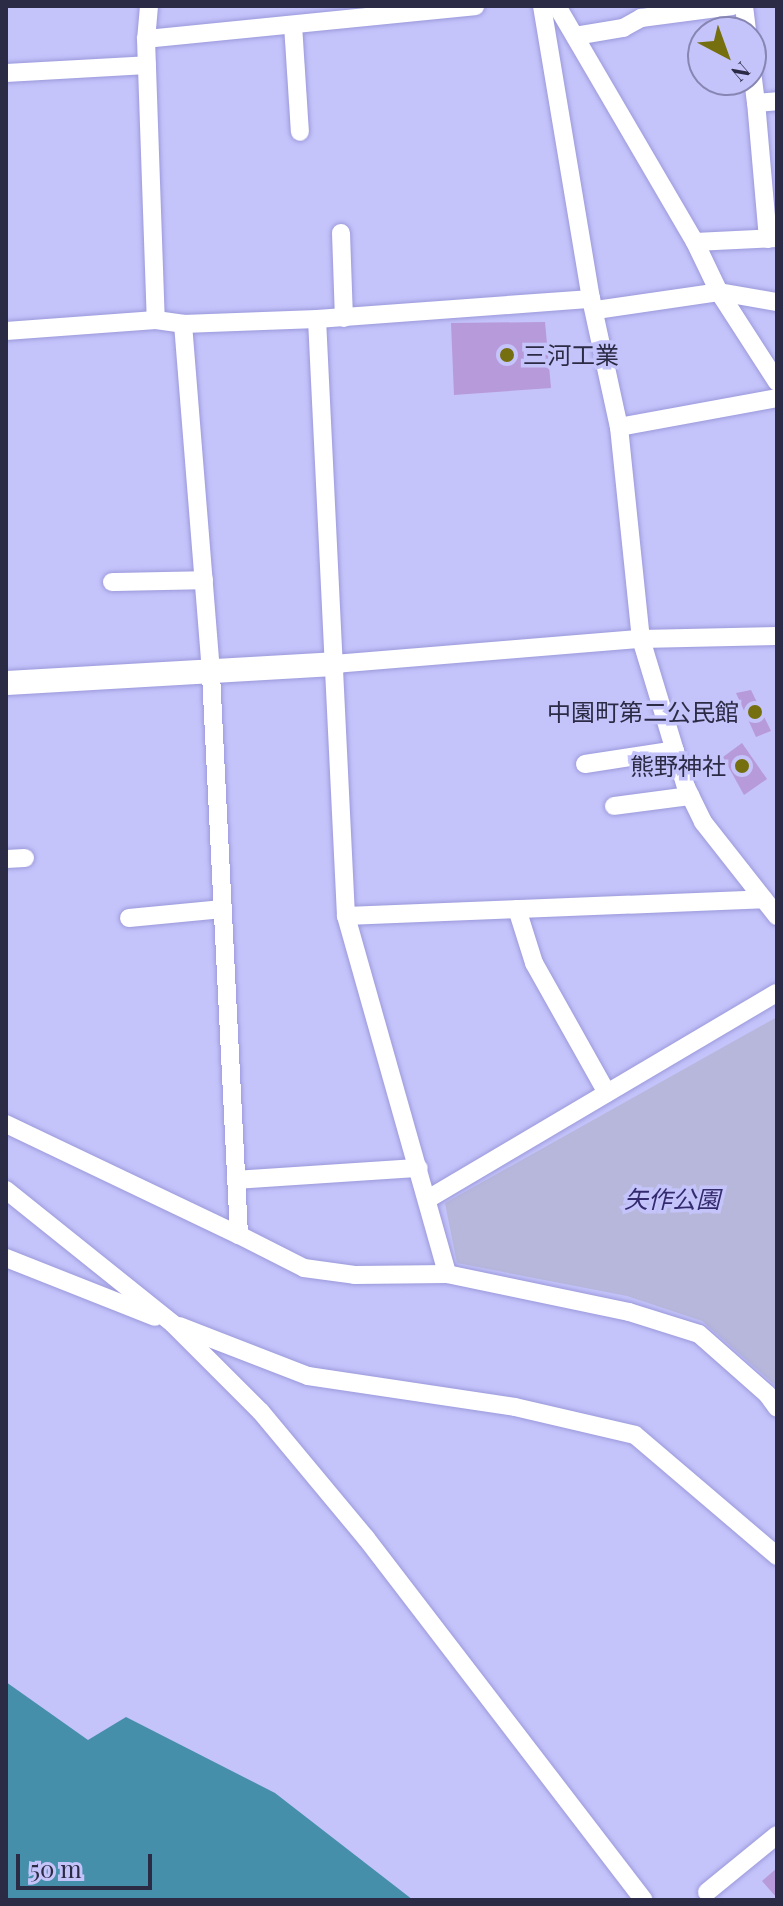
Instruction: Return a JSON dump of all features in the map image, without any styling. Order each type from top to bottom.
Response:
[{"type":"street","points":[[149,6],[146,39],[156,320]]},
{"type":"street","points":[[146,39],[475,6]]},
{"type":"street","points":[[542,6],[594,305],[619,427],[641,639],[690,796],[703,822],[777,916]]},
{"type":"street","points":[[557,6],[695,242],[719,292],[777,382]]},
{"type":"street","points":[[575,36],[623,28],[641,18],[732,6]]},
{"type":"street","points":[[293,25],[300,132]]},
{"type":"street","points":[[6,73],[147,65]]},
{"type":"street","points":[[695,242],[772,238],[755,96]]},
{"type":"street","points":[[756,103],[777,101]]},
{"type":"street","points":[[341,233],[344,318]]},
{"type":"street","points":[[6,331],[156,320],[183,324],[594,305],[719,292],[777,302]]},
{"type":"street","points":[[317,319],[346,916],[447,1274]]},
{"type":"street","points":[[183,324],[211,674],[239,1235]]},
{"type":"street","points":[[619,427],[777,398]]},
{"type":"street","points":[[112,582],[204,580]]},
{"type":"street","points":[[6,683],[211,674],[641,639],[777,636]]},
{"type":"street","points":[[585,764],[675,750]]},
{"type":"street","points":[[614,806],[690,796]]},
{"type":"street","points":[[346,916],[764,899]]},
{"type":"street","points":[[129,918],[223,909]]},
{"type":"street","points":[[517,909],[534,963],[607,1093]]},
{"type":"street","points":[[428,1199],[777,993]]},
{"type":"street","points":[[6,1124],[304,1268],[355,1275],[447,1274],[629,1312],[699,1334],[767,1394],[777,1408]]},
{"type":"street","points":[[236,1180],[419,1168]]},
{"type":"street","points":[[6,1190],[173,1324],[261,1412],[341,1506],[644,1900]]},
{"type":"street","points":[[6,1258],[308,1376],[515,1407],[635,1435],[777,1556]]},
{"type":"street","points":[[707,1892],[777,1835]]},
{"type":"green space","name":"矢作公園","points":[[777,1017],[777,1387],[702,1321],[627,1296],[457,1263],[445,1203]]},
{"type":"shaded area","points":[[6,1682],[88,1740],[126,1717],[275,1793],[413,1900],[6,1900]]},
{"type":"building","points":[[545,322],[551,388],[454,395],[451,323]]},
{"type":"building","points":[[751,690],[771,731],[756,737],[736,693]]},
{"type":"building","points":[[742,743],[767,779],[744,795],[723,757]]},
{"type":"building","points":[[777,1868],[777,1898],[762,1881]]},
{"type":"place","name":"三河工業","points":[[507,355]]},
{"type":"place","name":"中園町第二公民館","points":[[755,712]]},
{"type":"place","name":"熊野神社","points":[[742,766]]}]
